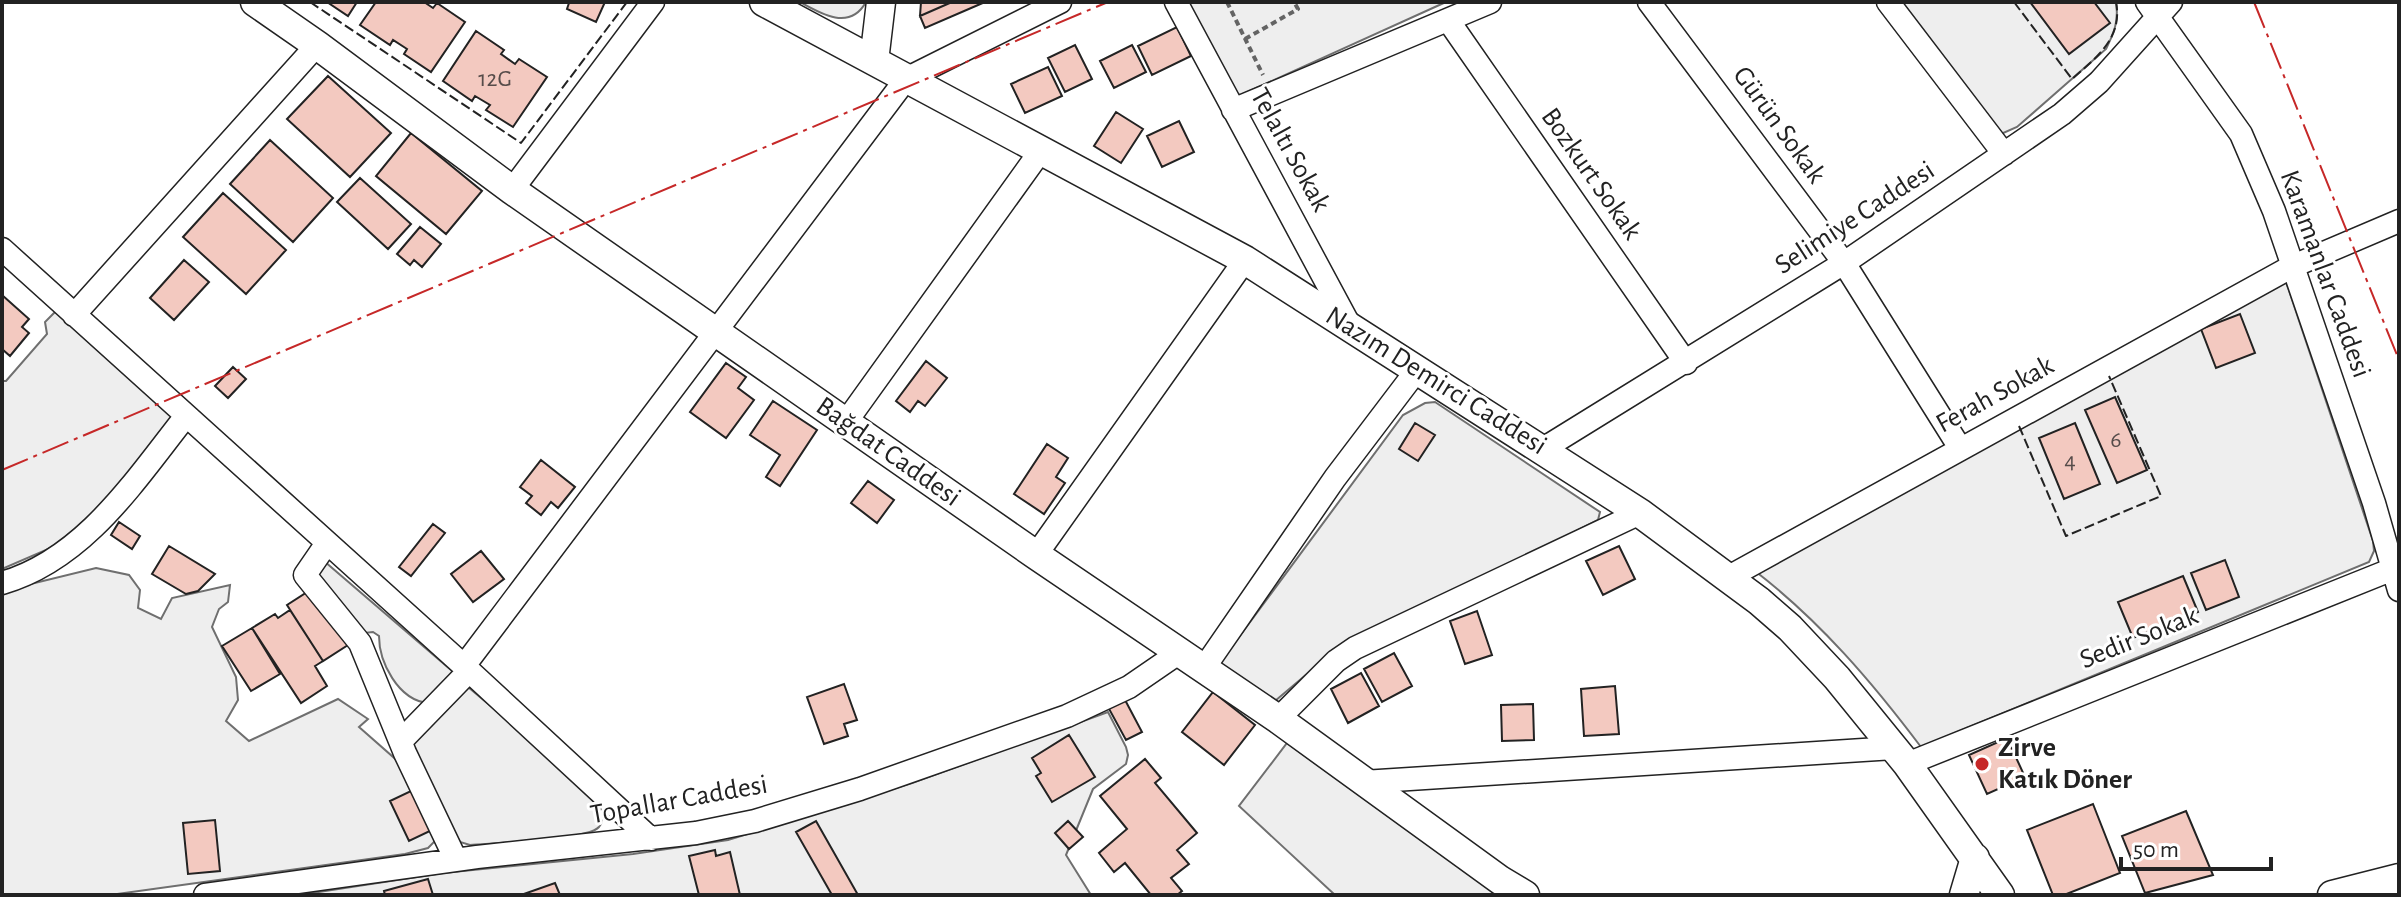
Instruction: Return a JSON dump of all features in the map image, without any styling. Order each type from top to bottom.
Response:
[{"type":"main road","name":"Bağdat Caddesi","points":[[255,2],[512,190],[715,333],[1278,719],[1525,895]]},
{"type":"main road","name":"Nazım Demirci Caddesi","points":[[764,2],[1245,260],[1543,449],[1729,577],[1790,628],[1837,678],[1900,756],[2000,895]]},
{"type":"main road","points":[[874,61],[881,2]]},
{"type":"main road","points":[[1964,895],[1975,858]]},
{"type":"main road","points":[[2332,895],[2399,878]]},
{"type":"street","points":[[512,190],[653,2]]},
{"type":"street","points":[[401,741],[466,668],[906,79],[1060,2]]},
{"type":"street","name":"Telaltı Sokak","points":[[1176,2],[1351,328]]},
{"type":"street","points":[[1233,110],[1490,2]]},
{"type":"street","name":"Gürün Sokak","points":[[1649,2],[1844,263],[1960,448]]},
{"type":"street","points":[[1888,2],[2004,154]]},
{"type":"street","name":"Selimiye Caddesi","points":[[1543,449],[1844,263],[2062,114],[2099,82],[2158,7]]},
{"type":"street","name":"Karamanlar Caddesi","points":[[2158,7],[2241,134],[2274,211],[2374,503],[2396,579]]},
{"type":"street","name":"Bozkurt Sokak","points":[[1448,20],[1686,363]]},
{"type":"street","points":[[74,315],[317,45]]},
{"type":"street","points":[[846,422],[1042,149]]},
{"type":"street","name":"Ferah Sokak","points":[[1729,577],[2291,267],[2399,221]]},
{"type":"street","points":[[2,249],[651,839]]},
{"type":"street","points":[[1036,555],[1245,260]]},
{"type":"street","points":[[1204,668],[1335,478],[1417,370]]},
{"type":"street","points":[[2,583],[44,565],[72,548],[121,497],[186,416]]},
{"type":"street","points":[[1278,719],[1336,661],[1355,648],[1640,513]]},
{"type":"street","points":[[327,543],[305,575],[360,643],[456,860]]},
{"type":"street","name":"Sedir Sokak","points":[[1363,782],[1900,756],[2396,579]]},
{"type":"street","name":"Topallar Caddesi","points":[[205,895],[456,860],[651,839],[755,821],[860,789],[1067,716],[1129,687],[1180,652]]},
{"type":"path","points":[[1227,2],[1272,93]]},
{"type":"path","points":[[1245,39],[1298,9],[1294,2]]},
{"type":"shaded area","points":[[800,2],[866,2],[859,11],[844,18],[826,15]]},
{"type":"shaded area","points":[[1187,2],[1446,2],[1232,99]]},
{"type":"shaded area","points":[[1898,2],[2116,2],[2117,15],[2106,49],[2017,127],[2001,134]]},
{"type":"shaded area","points":[[2285,279],[2373,541],[2374,551],[2369,562],[1921,747],[1844,653],[1801,610],[1755,571]]},
{"type":"shaded area","points":[[58,309],[176,418],[104,505],[53,547],[2,569],[2,381],[6,381],[47,334],[45,322]]},
{"type":"shaded area","points":[[1435,402],[1600,512],[1598,520],[1327,657],[1275,701],[1219,664],[1403,415],[1425,403]]},
{"type":"shaded area","points":[[324,561],[454,674],[428,703],[408,695],[392,678],[382,657],[379,636],[373,632],[364,633],[316,586],[316,565]]},
{"type":"shaded area","points":[[96,568],[129,575],[140,590],[138,608],[161,619],[172,598],[230,585],[228,602],[219,609],[212,627],[236,677],[238,700],[226,721],[249,741],[338,699],[368,719],[359,727],[401,764],[433,826],[435,841],[428,848],[405,854],[110,895],[2,895],[2,591]]},
{"type":"shaded area","points":[[468,687],[593,792],[602,814],[599,827],[577,835],[539,840],[470,845],[460,842],[425,784],[413,743]]},
{"type":"shaded area","points":[[1108,712],[1126,747],[1126,764],[1093,789],[1066,855],[1091,895],[299,895],[443,873],[633,854],[728,840],[912,783]]},
{"type":"shaded area","points":[[1287,743],[1497,895],[1335,895],[1239,806]]},
{"type":"building","points":[[327,2],[357,2],[348,16]]},
{"type":"building","points":[[376,2],[424,2],[433,8],[437,3],[465,22],[431,72],[404,54],[407,49],[393,40],[390,45],[360,25]]},
{"type":"building","points":[[566,2],[605,2],[596,22],[567,9],[569,3]]},
{"type":"building","points":[[921,2],[952,2],[920,16]]},
{"type":"building","points":[[952,2],[985,2],[925,28],[920,16]]},
{"type":"building","points":[[2030,2],[2094,2],[2110,23],[2069,54]]},
{"type":"building","points":[[1177,27],[1191,56],[1152,75],[1138,46]]},
{"type":"building","points":[[476,31],[504,50],[501,54],[515,64],[519,59],[547,77],[513,127],[486,110],[490,105],[475,96],[472,101],[443,81]]},
{"type":"building","points":[[1075,45],[1092,79],[1065,92],[1048,58]]},
{"type":"building","points":[[1132,45],[1146,72],[1114,88],[1100,61]]},
{"type":"building","points":[[1048,67],[1062,96],[1025,113],[1011,84]]},
{"type":"building","points":[[328,76],[391,133],[350,177],[287,119]]},
{"type":"building","points":[[1116,112],[1143,129],[1121,163],[1094,146]]},
{"type":"building","points":[[1179,121],[1194,152],[1162,167],[1147,136]]},
{"type":"building","points":[[411,133],[482,191],[446,234],[376,176]]},
{"type":"building","points":[[270,140],[333,198],[293,242],[230,184]]},
{"type":"building","points":[[360,178],[411,224],[388,249],[337,202]]},
{"type":"building","points":[[223,193],[286,250],[246,294],[183,237]]},
{"type":"building","points":[[420,227],[441,244],[422,267],[414,260],[410,265],[397,254]]},
{"type":"building","points":[[184,260],[209,282],[174,320],[150,298]]},
{"type":"building","points":[[2,295],[29,319],[22,327],[29,333],[10,356],[2,349]]},
{"type":"building","points":[[2240,314],[2255,353],[2216,368],[2201,329]]},
{"type":"building","points":[[926,361],[947,378],[925,406],[918,401],[910,412],[896,401]]},
{"type":"building","points":[[726,363],[746,377],[738,388],[754,400],[726,438],[690,412]]},
{"type":"building","points":[[233,367],[246,379],[228,398],[215,386]]},
{"type":"building","points":[[2115,397],[2147,470],[2117,483],[2085,410]]},
{"type":"building","points":[[773,401],[817,430],[780,486],[766,477],[780,455],[750,435]]},
{"type":"building","points":[[1415,423],[1435,435],[1418,461],[1399,449]]},
{"type":"building","points":[[2075,423],[2100,484],[2064,499],[2039,438]]},
{"type":"building","points":[[1047,444],[1068,458],[1056,477],[1065,483],[1044,514],[1014,494]]},
{"type":"building","points":[[541,460],[575,487],[558,508],[551,502],[541,515],[526,503],[532,496],[520,487]]},
{"type":"building","points":[[868,481],[894,500],[877,523],[851,503]]},
{"type":"building","points":[[119,522],[140,536],[132,549],[111,535]]},
{"type":"building","points":[[433,524],[445,533],[411,576],[399,567]]},
{"type":"building","points":[[169,546],[215,574],[198,591],[186,594],[152,574]]},
{"type":"building","points":[[1619,546],[1635,579],[1603,595],[1586,561]]},
{"type":"building","points":[[481,551],[504,579],[473,602],[451,574]]},
{"type":"building","points":[[2225,560],[2239,597],[2206,610],[2191,573]]},
{"type":"building","points":[[2183,576],[2198,612],[2133,638],[2118,602]]},
{"type":"building","points":[[312,589],[348,645],[323,661],[287,605]]},
{"type":"building","points":[[290,610],[323,661],[315,666],[327,686],[301,703],[252,628],[275,614],[278,618]]},
{"type":"building","points":[[1477,611],[1492,655],[1465,664],[1450,621]]},
{"type":"building","points":[[252,628],[280,674],[251,691],[222,646]]},
{"type":"building","points":[[1394,653],[1412,686],[1382,702],[1364,669]]},
{"type":"building","points":[[1361,673],[1379,706],[1348,723],[1331,689]]},
{"type":"building","points":[[844,684],[857,720],[844,724],[848,736],[824,744],[807,697]]},
{"type":"building","points":[[1615,686],[1619,734],[1584,736],[1581,689]]},
{"type":"building","points":[[1213,692],[1255,725],[1224,765],[1182,732]]},
{"type":"building","points":[[1124,698],[1142,732],[1126,740],[1108,707]]},
{"type":"building","points":[[1533,704],[1534,740],[1502,741],[1501,705]]},
{"type":"building","points":[[1069,735],[1095,777],[1052,802],[1036,776],[1041,773],[1032,758]]},
{"type":"building","points":[[2007,738],[2025,777],[1987,794],[1969,755]]},
{"type":"building","points":[[1145,759],[1161,778],[1155,783],[1197,833],[1177,850],[1189,864],[1171,878],[1182,891],[1177,895],[1151,895],[1125,863],[1114,872],[1099,853],[1127,829],[1100,796]]},
{"type":"building","points":[[413,790],[432,830],[409,841],[390,801]]},
{"type":"building","points":[[2093,804],[2120,873],[2064,895],[2053,895],[2027,830]]},
{"type":"building","points":[[2186,811],[2213,875],[2145,893],[2122,836]]},
{"type":"building","points":[[215,820],[220,871],[188,874],[183,823]]},
{"type":"building","points":[[816,821],[858,895],[832,895],[796,832]]},
{"type":"building","points":[[1068,821],[1083,837],[1069,849],[1055,833]]},
{"type":"building","points":[[715,850],[716,856],[730,852],[740,895],[699,895],[689,856]]},
{"type":"building","points":[[428,879],[433,895],[385,895],[384,891]]},
{"type":"building","points":[[555,883],[560,895],[521,895]]},
{"type":"fence","points":[[310,2],[521,143],[627,2]]},
{"type":"fence","points":[[2014,2],[2072,79],[2099,54],[2112,36],[2116,26],[2116,2]]},
{"type":"fence","points":[[2019,426],[2066,536],[2161,496],[2109,376]]},
{"type":"power","points":[[2,470],[1108,2]]},
{"type":"power","points":[[2254,2],[2399,360]]},
{"type":"place","name":"Zirve Katık Döner","points":[[1982,764]]}]
